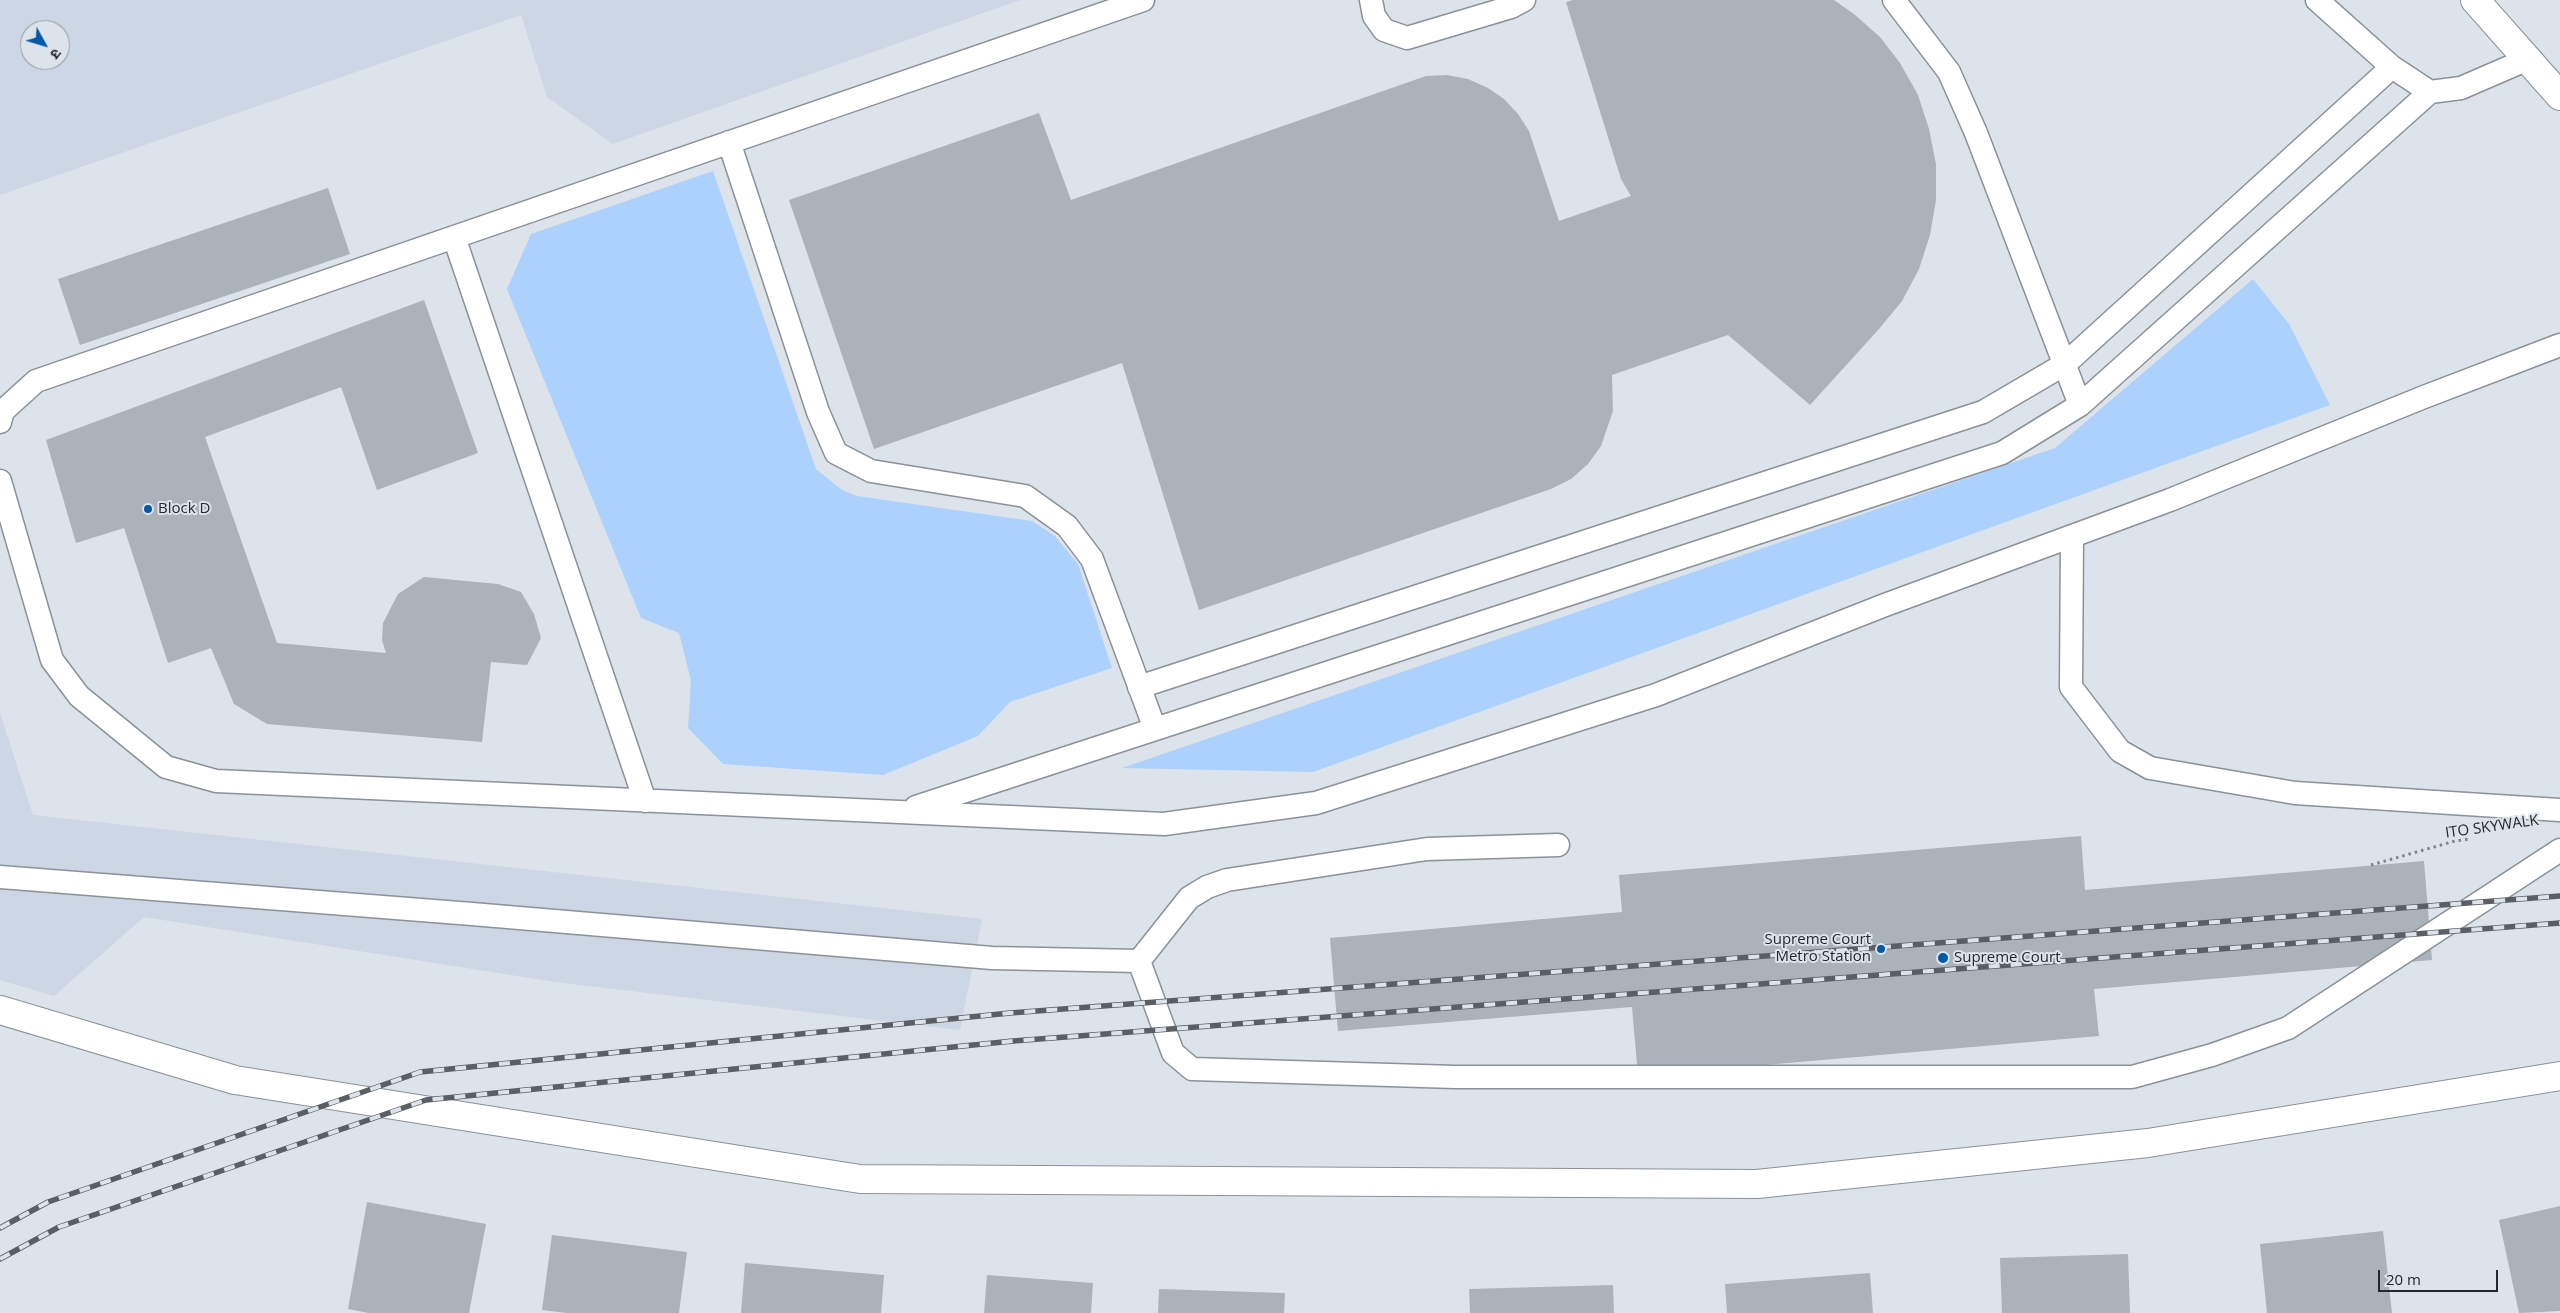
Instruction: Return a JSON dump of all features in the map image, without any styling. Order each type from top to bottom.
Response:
[{"type":"street","points":[[2475,0],[2560,96]]},
{"type":"street","points":[[0,1010],[235,1080],[860,1179],[1757,1184],[2148,1143],[2560,1076]]},
{"type":"lane","points":[[0,422],[3,412],[36,381],[1143,0]]},
{"type":"lane","points":[[1371,0],[1374,16],[1384,30],[1407,38],[1511,6],[1524,0]]},
{"type":"lane","points":[[1894,0],[1948,72],[1976,133],[2080,405]]},
{"type":"lane","points":[[2317,0],[2392,67],[2430,92]]},
{"type":"lane","points":[[902,812],[2002,453],[2080,405],[2430,92],[2462,88],[2528,60]]},
{"type":"lane","points":[[1139,687],[1983,412],[2065,364],[2392,67]]},
{"type":"lane","points":[[729,142],[818,412],[836,453],[871,471],[1025,496],[1067,526],[1092,559],[1155,730]]},
{"type":"lane","points":[[454,237],[645,801]]},
{"type":"lane","points":[[0,481],[52,660],[79,696],[166,767],[216,781],[1164,824],[1316,803],[1656,695],[1885,605],[2170,500],[2415,400],[2560,344]]},
{"type":"lane","points":[[2072,537],[2071,687],[2120,751],[2150,768],[2295,793],[2560,810]]},
{"type":"lane","points":[[1139,961],[1189,898],[1207,886],[1227,880],[1426,849],[1558,845]]},
{"type":"lane","points":[[1139,961],[1174,1052],[1192,1069],[1455,1077],[2132,1076],[2212,1055],[2288,1028],[2560,850]]},
{"type":"lane","points":[[0,878],[462,913],[992,958],[1139,961]]},
{"type":"path","name":"ITO SKYWALK","points":[[2371,865],[2455,841],[2474,839]]},
{"type":"shaded area","points":[[0,0],[1020,0],[613,144],[547,97],[521,15],[0,195]]},
{"type":"shaded area","points":[[713,171],[816,469],[842,490],[857,496],[1032,521],[1055,536],[1078,564],[1112,668],[1010,702],[978,736],[883,775],[723,764],[688,728],[691,681],[679,633],[641,618],[507,289],[531,234]]},
{"type":"shaded area","points":[[2253,279],[2289,324],[2330,405],[1313,772],[1122,768],[2055,448]]},
{"type":"shaded area","points":[[0,713],[33,815],[982,919],[960,1030],[555,982],[144,917],[54,996],[0,980]]},
{"type":"building","points":[[1573,0],[1834,0],[1854,14],[1880,37],[1900,63],[1918,95],[1929,129],[1936,164],[1936,200],[1930,235],[1919,269],[1902,301],[1810,405],[1728,335],[1612,375],[1613,411],[1601,446],[1588,464],[1571,479],[1551,489],[1199,610],[1122,363],[874,449],[789,200],[1039,113],[1071,200],[1426,76],[1447,75],[1468,79],[1488,88],[1504,99],[1518,114],[1529,131],[1559,221],[1631,196],[1621,179],[1566,2]]},
{"type":"building","points":[[328,188],[350,254],[80,345],[58,279]]},
{"type":"building","name":"Block D","points":[[424,300],[478,453],[377,490],[341,387],[205,437],[277,643],[386,653],[382,640],[383,623],[398,594],[424,577],[498,584],[521,592],[534,614],[541,638],[527,665],[491,662],[482,742],[267,724],[234,704],[211,648],[168,663],[124,528],[76,543],[46,440]]},
{"type":"building","name":"Supreme Court Metro Station","points":[[2081,836],[2085,890],[2424,861],[2432,960],[2094,989],[2099,1036],[1638,1076],[1632,1007],[1338,1031],[1330,938],[1622,912],[1619,875]]},
{"type":"building","points":[[367,1202],[486,1224],[469,1313],[369,1313],[348,1309]]},
{"type":"building","points":[[2560,1206],[2560,1311],[2519,1313],[2499,1220]]},
{"type":"building","points":[[2383,1231],[2392,1313],[2267,1313],[2260,1244]]},
{"type":"building","points":[[552,1235],[687,1252],[679,1313],[567,1313],[542,1310]]},
{"type":"building","points":[[2128,1254],[2130,1313],[2002,1313],[2000,1258]]},
{"type":"building","points":[[745,1263],[884,1275],[881,1313],[741,1313]]},
{"type":"building","points":[[1870,1273],[1873,1313],[1727,1313],[1725,1284]]},
{"type":"building","points":[[987,1275],[1093,1283],[1091,1313],[984,1313]]},
{"type":"building","points":[[1613,1285],[1614,1313],[1470,1313],[1469,1289]]},
{"type":"building","points":[[1159,1289],[1285,1293],[1284,1313],[1158,1313]]},
{"type":"railway","points":[[0,1228],[48,1202],[420,1072],[1010,1013],[2560,896]]},
{"type":"railway","points":[[0,1259],[59,1227],[426,1100],[1013,1041],[2560,923]]},
{"type":"place","name":"Block D","points":[[148,509]]},
{"type":"place","name":"Supreme Court Metro Station","points":[[1881,949]]},
{"type":"place","name":"Supreme Court","points":[[1943,958]]}]
